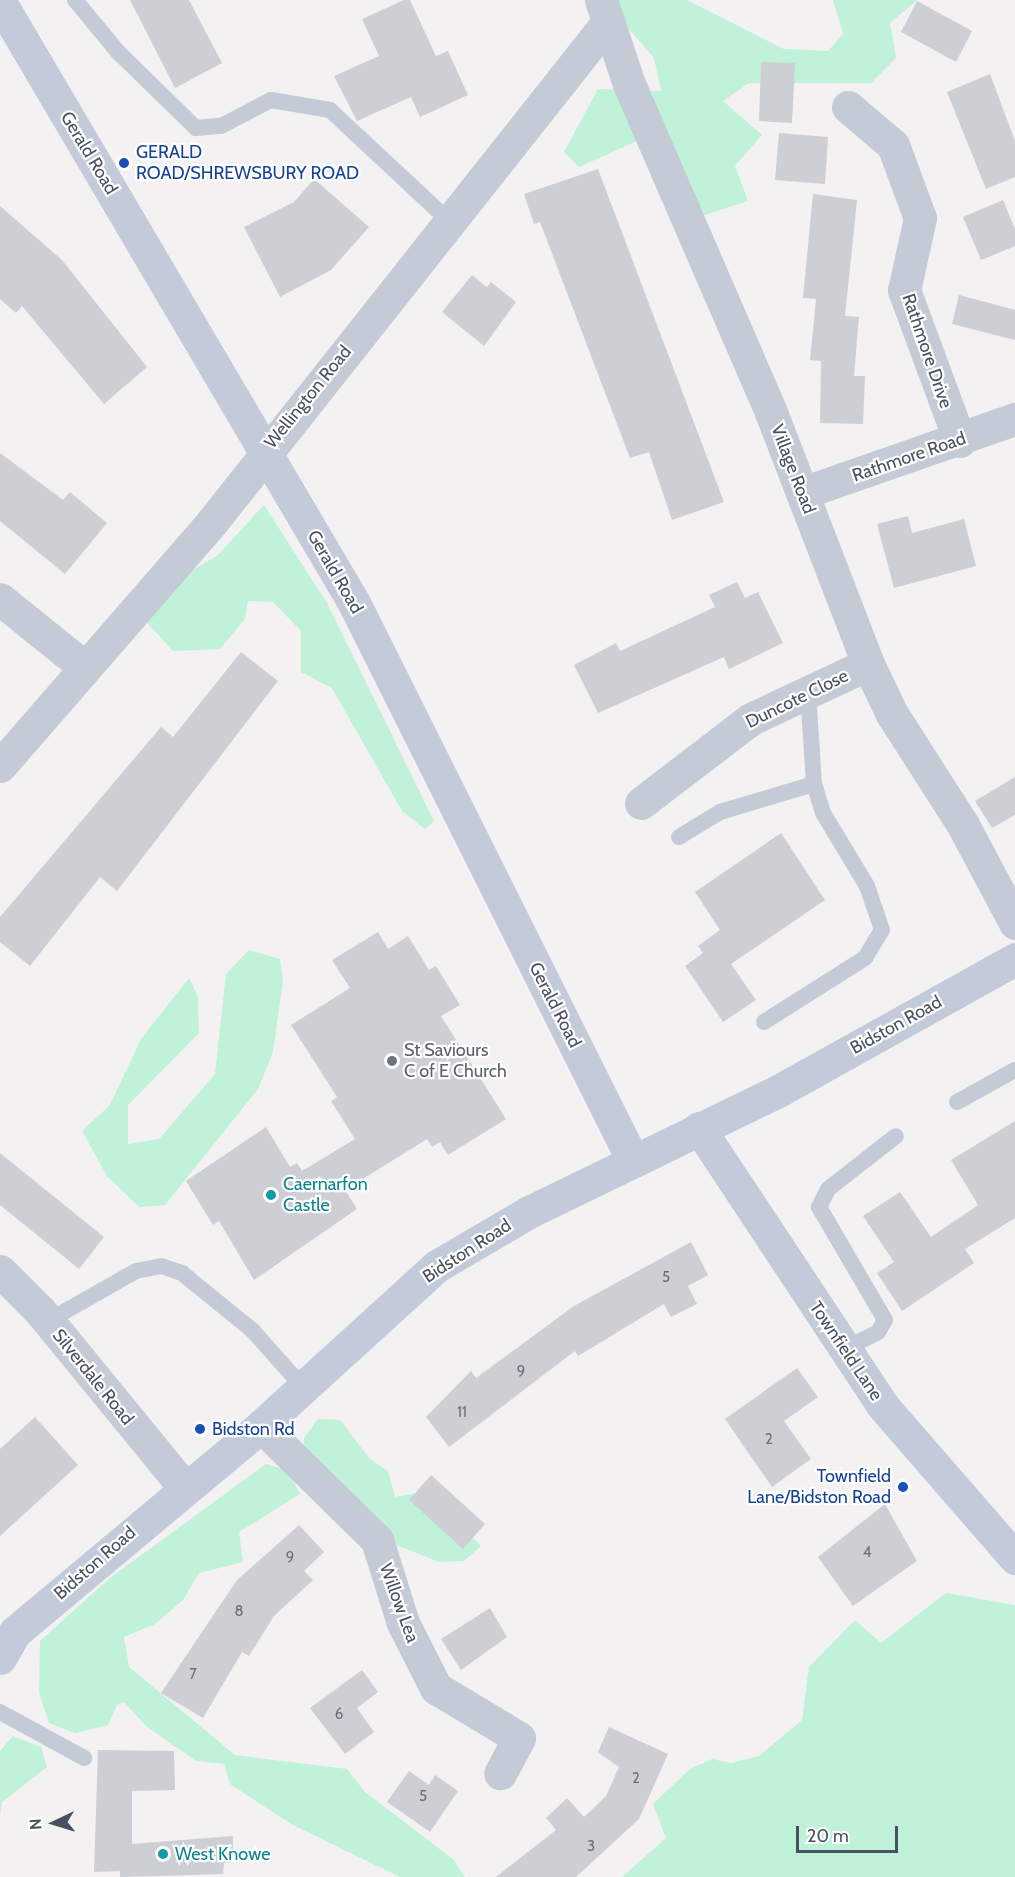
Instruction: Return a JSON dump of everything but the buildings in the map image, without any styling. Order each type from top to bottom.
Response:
[{"type":"street","name":"Gerald Road","points":[[0,2],[354,603],[633,1161]]},
{"type":"street","name":"Wellington Road","points":[[0,766],[83,666],[212,522],[265,451],[448,221],[604,11]]},
{"type":"street","name":"Village Road","points":[[604,11],[628,84],[802,493],[868,664],[892,714],[963,825],[1015,923]]},
{"type":"street","name":"Rathmore Drive","points":[[848,107],[893,146],[920,218],[904,290],[960,441]]},
{"type":"street","name":"Rathmore Road","points":[[802,493],[960,441],[1015,419]]},
{"type":"street","points":[[0,599],[83,666]]},
{"type":"street","name":"Duncote Close","points":[[642,803],[750,719],[868,664]]},
{"type":"street","name":"Bidston Road","points":[[0,1658],[15,1632],[183,1486],[261,1426],[302,1386],[437,1266],[633,1161],[780,1090],[1015,959]]},
{"type":"street","name":"Townfield Lane","points":[[699,1128],[845,1349],[948,1487],[1015,1558]]},
{"type":"street","name":"Silverdale Road","points":[[0,1271],[48,1321],[183,1486]]},
{"type":"street","name":"Willow Lea","points":[[261,1426],[377,1540],[403,1623],[436,1688],[519,1738],[501,1773]]},
{"type":"lane","points":[[75,0],[118,52],[196,128],[221,126],[271,100],[330,110],[448,221]]},
{"type":"lane","points":[[764,1022],[865,958],[882,930],[877,905],[823,813],[814,784],[807,693]]},
{"type":"lane","points":[[679,837],[720,812],[814,784]]},
{"type":"lane","points":[[957,1102],[1015,1070]]},
{"type":"lane","points":[[845,1349],[878,1332],[885,1320],[819,1207],[828,1189],[896,1136]]},
{"type":"lane","points":[[48,1321],[136,1271],[160,1266],[182,1273],[253,1330],[302,1386]]},
{"type":"lane","points":[[0,1713],[84,1758]]},
{"type":"green space","points":[[618,0],[687,0],[784,49],[828,51],[843,34],[833,0],[917,0],[890,23],[896,58],[871,83],[749,83],[723,101],[762,135],[735,166],[748,201],[702,216],[641,139],[579,167],[564,152],[598,89],[661,91],[654,58],[624,23]]},
{"type":"green space","points":[[264,505],[327,603],[434,821],[425,829],[402,811],[332,688],[301,672],[301,631],[273,602],[248,601],[245,619],[220,649],[173,651],[143,618],[172,581],[217,556]]},
{"type":"green space","points":[[249,950],[280,959],[283,981],[273,1052],[258,1089],[165,1205],[139,1207],[107,1176],[82,1131],[110,1105],[141,1039],[189,978],[198,997],[199,1033],[128,1105],[128,1144],[159,1139],[215,1074],[226,974]]},
{"type":"green space","points":[[318,1419],[340,1420],[370,1459],[388,1471],[395,1497],[426,1491],[481,1546],[464,1561],[439,1562],[394,1544],[307,1480],[304,1438]]},
{"type":"green space","points":[[266,1464],[287,1470],[300,1494],[239,1532],[243,1562],[199,1573],[183,1600],[155,1624],[124,1637],[129,1667],[235,1755],[347,1769],[365,1792],[454,1860],[465,1877],[400,1877],[291,1824],[230,1784],[224,1764],[196,1761],[146,1726],[124,1702],[117,1705],[108,1725],[75,1733],[49,1723],[39,1693],[40,1641],[110,1578]]},
{"type":"green space","points":[[946,1593],[1015,1605],[1015,1877],[622,1877],[666,1838],[653,1804],[690,1769],[712,1759],[731,1763],[759,1756],[802,1720],[809,1667],[855,1620],[881,1643]]},
{"type":"green space","points":[[13,1736],[41,1747],[47,1767],[2,1802],[0,1816],[0,1751]]},
{"type":"place","name":"GERALD ROAD/SHREWSBURY ROAD","points":[[124,163]]},
{"type":"place","name":"St Saviours C of E Church","points":[[392,1061]]},
{"type":"place","name":"Caernarfon Castle","points":[[271,1195]]},
{"type":"place","name":"Bidston Rd","points":[[200,1429]]},
{"type":"place","name":"Townfield Lane/Bidston Road","points":[[903,1487]]},
{"type":"place","name":"West Knowe","points":[[163,1854]]}]
